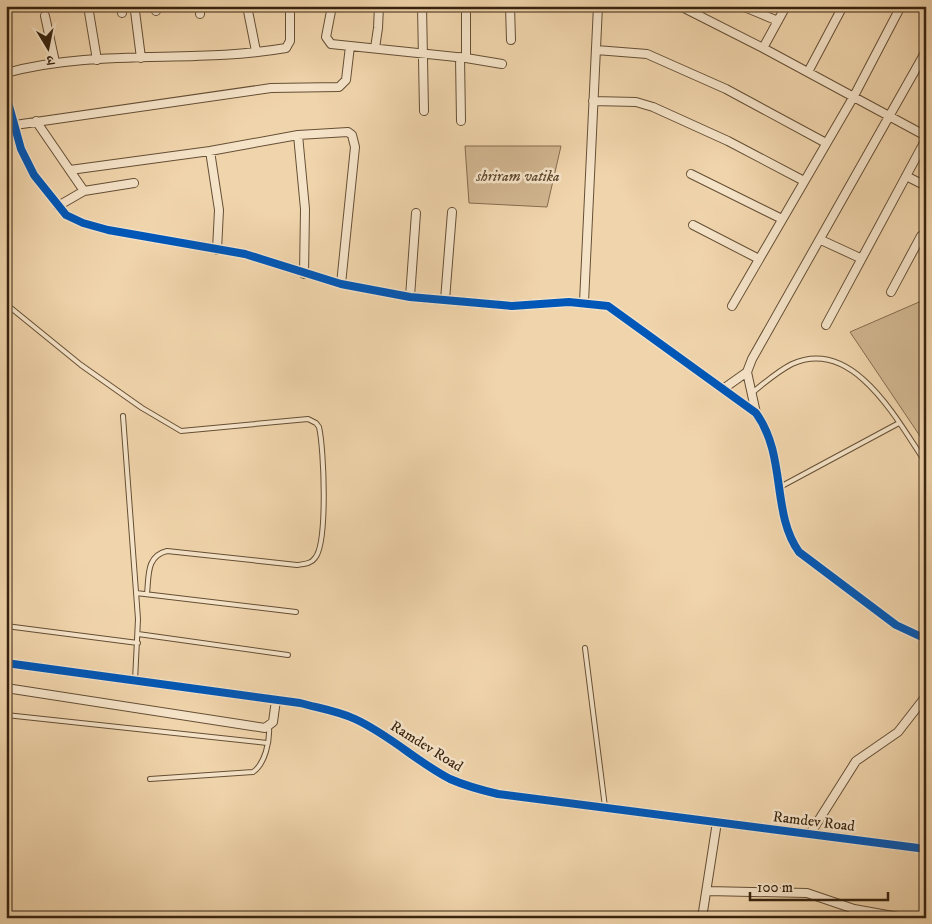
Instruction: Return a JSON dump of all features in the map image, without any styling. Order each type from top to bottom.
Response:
[{"type":"street","points":[[247,6],[256,50]]},
{"type":"street","points":[[6,73],[55,62],[280,49],[289,45],[290,6]]},
{"type":"street","points":[[332,6],[327,40],[331,44],[502,64]]},
{"type":"street","points":[[375,48],[379,6]]},
{"type":"street","points":[[422,6],[424,111]]},
{"type":"street","points":[[461,121],[466,6]]},
{"type":"street","points":[[510,6],[511,40]]},
{"type":"street","points":[[584,302],[598,6]]},
{"type":"street","points":[[680,6],[854,96],[926,138],[860,258],[826,325]]},
{"type":"street","points":[[742,6],[778,21]]},
{"type":"street","points":[[763,48],[786,6]]},
{"type":"street","points":[[808,72],[843,6]]},
{"type":"street","points":[[732,306],[854,96],[901,6]]},
{"type":"street","points":[[135,11],[141,58]]},
{"type":"street","points":[[89,12],[97,60]]},
{"type":"street","points":[[45,16],[55,62]]},
{"type":"street","points":[[14,125],[271,88],[339,86],[346,80],[350,46]]},
{"type":"street","points":[[596,50],[647,54],[726,90],[826,143]]},
{"type":"street","points":[[723,389],[747,372],[757,348],[821,240],[926,51]]},
{"type":"street","points":[[6,95],[21,149],[34,175],[66,215],[108,230],[245,254],[341,284],[410,297],[512,306],[584,302],[608,306],[756,413],[763,422],[774,447],[789,538],[799,552],[896,624],[926,639]]},
{"type":"street","points":[[593,101],[636,102],[653,107],[728,141],[804,181]]},
{"type":"street","points":[[36,122],[84,190]]},
{"type":"street","points":[[70,170],[210,151],[298,136],[348,132],[354,139],[355,147],[341,284]]},
{"type":"street","points":[[298,136],[305,209],[304,274]]},
{"type":"street","points":[[210,151],[219,210],[217,250]]},
{"type":"street","points":[[691,174],[782,219]]},
{"type":"street","points":[[906,176],[926,186]]},
{"type":"street","points":[[58,206],[84,190],[134,183]]},
{"type":"street","points":[[445,300],[452,212]]},
{"type":"street","points":[[410,297],[416,213]]},
{"type":"street","points":[[693,226],[759,259]]},
{"type":"street","points":[[891,292],[921,236],[926,234]]},
{"type":"street","points":[[821,240],[860,258]]},
{"type":"street","points":[[747,372],[756,413]]},
{"type":"street","name":"Ramdev Road","points":[[6,663],[300,703],[355,719],[449,778],[474,789],[498,794],[926,849]]},
{"type":"street","points":[[6,688],[271,724],[276,700]]},
{"type":"street","points":[[810,834],[856,761],[898,732],[926,696]]},
{"type":"street","points":[[702,918],[717,822]]},
{"type":"street","points":[[707,891],[807,893],[854,909],[904,918]]},
{"type":"lane","points":[[6,304],[81,365],[142,408],[181,432],[308,420],[316,423],[319,427],[324,514],[322,540],[316,557],[311,562],[297,565],[167,551],[160,553],[150,562],[146,594]]},
{"type":"lane","points":[[752,393],[793,364],[812,358],[840,362],[866,381],[899,423],[926,464]]},
{"type":"lane","points":[[123,416],[138,634],[135,682]]},
{"type":"lane","points":[[780,487],[899,423]]},
{"type":"lane","points":[[136,593],[296,612]]},
{"type":"lane","points":[[6,626],[138,643]]},
{"type":"lane","points":[[138,634],[288,655]]},
{"type":"lane","points":[[585,648],[605,808]]},
{"type":"lane","points":[[6,715],[268,742]]},
{"type":"lane","points":[[150,779],[253,772],[261,764],[271,724]]},
{"type":"lane","points":[[211,918],[221,918]]},
{"type":"green space","name":"shriram vatika","points":[[465,146],[561,146],[547,207],[469,203]]},
{"type":"green space","points":[[926,299],[926,445],[850,332]]},
{"type":"cycle path","points":[[6,95],[21,149],[34,175],[66,215],[83,223],[108,230],[245,254],[341,284],[410,297],[512,306],[569,302],[608,306],[756,413],[766,430],[772,447],[785,520],[790,537],[799,552],[896,625],[926,639]]},
{"type":"cycle path","points":[[6,663],[300,703],[328,710],[368,725],[426,765],[450,779],[498,794],[926,849]]}]
